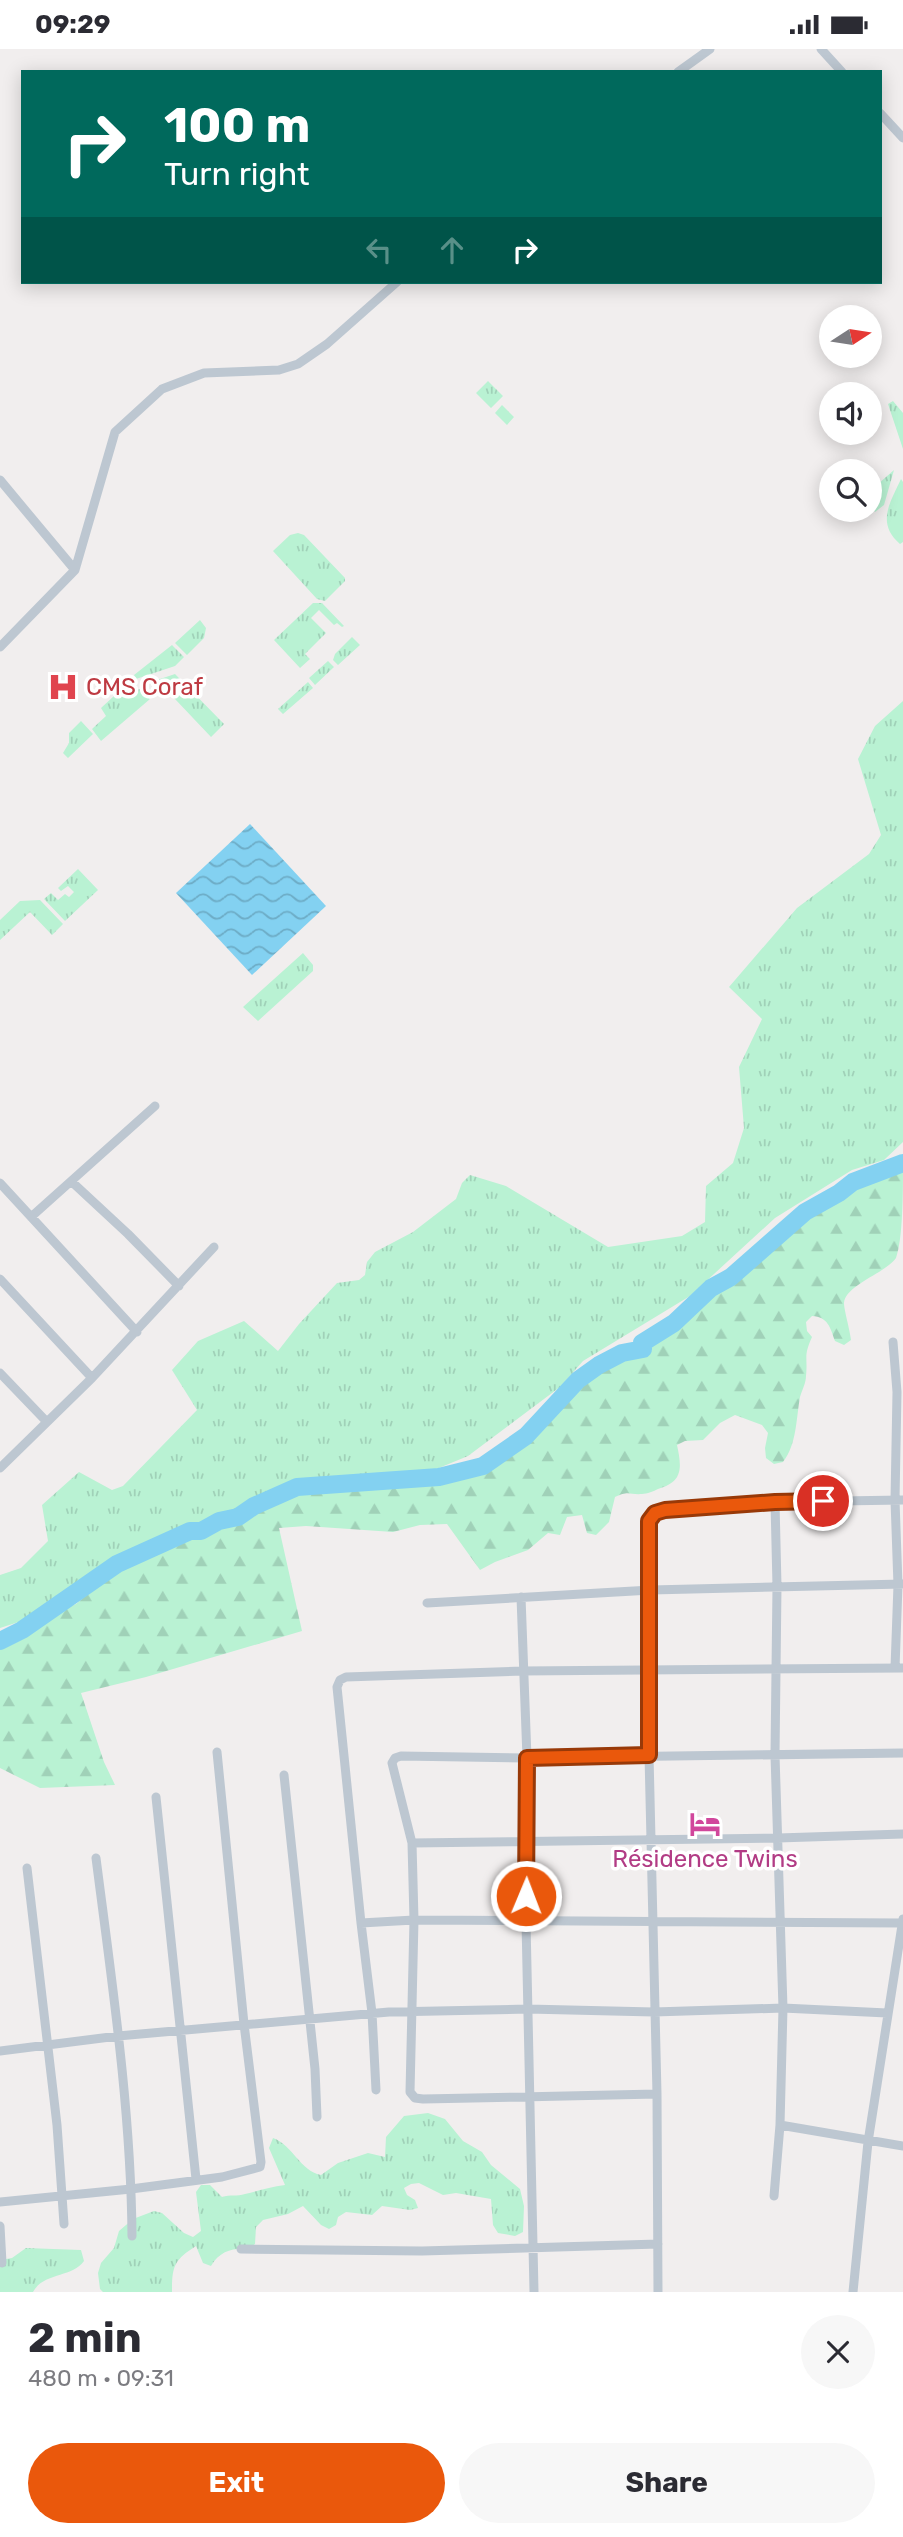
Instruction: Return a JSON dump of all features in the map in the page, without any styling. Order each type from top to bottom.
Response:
[{"type":"street","points":[[681,70],[710,49]]},
{"type":"street","points":[[821,49],[840,70]]},
{"type":"street","points":[[882,115],[903,138]]},
{"type":"street","points":[[0,647],[75,570],[115,432],[162,389],[204,373],[279,370],[298,364],[327,344],[395,284]]},
{"type":"street","points":[[0,480],[75,570]]},
{"type":"street","points":[[31,1217],[155,1106]]},
{"type":"street","points":[[72,1182],[128,1234],[178,1286]]},
{"type":"street","points":[[0,1183],[137,1332]]},
{"type":"street","points":[[0,1467],[137,1332],[214,1247]]},
{"type":"street","points":[[0,1279],[92,1378]]},
{"type":"street","points":[[376,2090],[372,2013],[337,1687],[340,1680],[346,1677],[522,1671],[899,1668],[899,1500],[893,1342]]},
{"type":"street","points":[[0,1373],[46,1422]]},
{"type":"street","points":[[658,2292],[657,2094],[649,1755],[649,1521],[655,1513],[665,1510],[775,1502],[899,1500]]},
{"type":"street","points":[[774,2196],[780,2125],[783,2008],[775,1755],[775,1502]]},
{"type":"street","points":[[426,1603],[651,1590],[900,1584]]},
{"type":"street","points":[[521,1597],[527,1758],[526,1922],[534,2292]]},
{"type":"street","points":[[0,2202],[222,2177],[260,2167],[217,1752]]},
{"type":"street","points":[[657,2094],[415,2098],[410,2092],[414,1920],[412,1843],[392,1763],[395,1758],[903,1752]]},
{"type":"street","points":[[284,1775],[310,2018],[317,2117]]},
{"type":"street","points":[[156,1797],[196,2179]]},
{"type":"street","points":[[412,1843],[527,1843],[903,1834]]},
{"type":"street","points":[[96,1858],[118,2036],[131,2189],[132,2236]]},
{"type":"street","points":[[26,1868],[57,2125],[64,2224]]},
{"type":"street","points":[[361,1923],[414,1920],[653,1923],[902,1920],[868,2142],[853,2292]]},
{"type":"street","points":[[0,2051],[118,2036],[411,2011],[528,2009],[654,2012],[783,2008],[887,2013]]},
{"type":"street","points":[[780,2125],[903,2146]]},
{"type":"street","points":[[0,2225],[2,2263]]},
{"type":"street","points":[[241,2249],[422,2251],[658,2244]]},
{"type":"green space","points":[[488,381],[503,396],[491,408],[476,393]]},
{"type":"green space","points":[[893,401],[903,413],[903,449],[888,404]]},
{"type":"green space","points":[[502,405],[514,417],[507,425],[495,413]]},
{"type":"green space","points":[[894,470],[882,507],[882,480]]},
{"type":"green space","points":[[901,479],[903,542],[900,544],[888,528],[887,513]]},
{"type":"green space","points":[[290,535],[304,535],[345,578],[325,601],[317,599],[273,551]]},
{"type":"green space","points":[[313,603],[322,603],[344,626],[337,623],[334,625],[319,610],[311,618],[326,633],[305,654],[310,659],[300,668],[274,640]]},
{"type":"green space","points":[[200,620],[206,628],[204,638],[187,655],[175,643]]},
{"type":"green space","points":[[352,637],[360,645],[338,665],[333,660],[335,654]]},
{"type":"green space","points":[[172,645],[184,657],[175,666],[136,679],[134,675]]},
{"type":"green space","points":[[328,661],[334,667],[315,685],[309,678]]},
{"type":"green space","points":[[175,674],[224,724],[211,737],[157,680]]},
{"type":"green space","points":[[308,682],[313,688],[283,714],[278,709]]},
{"type":"green space","points":[[140,689],[150,699],[101,741],[92,729],[106,716],[101,708],[115,695]]},
{"type":"green space","points":[[903,701],[903,1142],[884,1160],[852,1170],[775,1218],[690,1296],[583,1361],[560,1387],[468,1456],[434,1470],[304,1482],[132,1552],[31,1618],[0,1628],[0,1575],[21,1568],[48,1541],[42,1505],[79,1472],[112,1490],[123,1486],[197,1410],[172,1370],[198,1341],[244,1321],[278,1351],[337,1283],[359,1280],[365,1275],[367,1262],[375,1252],[413,1232],[456,1199],[462,1183],[470,1175],[506,1186],[608,1247],[682,1236],[705,1222],[706,1186],[733,1163],[744,1128],[739,1067],[762,1019],[729,987],[797,908],[869,854],[881,835],[858,759],[875,726]]},
{"type":"green space","points":[[81,721],[93,734],[68,758],[63,753],[69,743],[69,733]]},
{"type":"green space","points":[[78,869],[98,890],[65,921],[44,899],[51,893],[58,900],[65,894],[69,897],[74,892],[68,886],[61,891],[58,888]]},
{"type":"green space","points":[[40,900],[63,924],[52,935],[30,912],[0,940],[0,920],[20,901]]},
{"type":"green space","points":[[303,953],[313,965],[313,971],[258,1021],[243,1007]]},
{"type":"green space","points":[[903,1167],[901,1227],[896,1258],[851,1290],[846,1297],[844,1306],[851,1340],[844,1345],[835,1341],[830,1327],[822,1318],[812,1316],[806,1322],[807,1331],[812,1337],[807,1353],[806,1379],[793,1439],[783,1462],[774,1464],[766,1458],[768,1433],[762,1425],[735,1415],[720,1423],[703,1440],[685,1441],[677,1445],[680,1467],[672,1482],[646,1493],[626,1493],[615,1497],[609,1522],[596,1535],[587,1533],[582,1515],[567,1517],[560,1535],[548,1533],[528,1550],[480,1570],[447,1524],[420,1525],[393,1532],[306,1526],[279,1528],[302,1631],[146,1677],[81,1693],[104,1762],[115,1785],[40,1788],[0,1768],[0,1645],[23,1637],[49,1616],[76,1604],[115,1571],[141,1556],[178,1540],[239,1520],[267,1504],[308,1490],[413,1487],[464,1478],[496,1464],[535,1435],[580,1385],[619,1362],[645,1354],[652,1340],[675,1327],[716,1290],[735,1280],[771,1251],[795,1226],[854,1188]]},
{"type":"green space","points":[[428,2113],[445,2119],[463,2141],[482,2152],[491,2165],[520,2189],[524,2206],[523,2232],[515,2236],[498,2233],[493,2225],[491,2199],[456,2193],[443,2195],[419,2183],[411,2184],[404,2188],[407,2195],[415,2200],[418,2208],[410,2210],[382,2206],[372,2215],[346,2212],[338,2217],[336,2225],[329,2229],[321,2225],[303,2206],[288,2214],[263,2220],[256,2227],[255,2244],[248,2249],[227,2251],[211,2266],[203,2263],[196,2246],[183,2255],[176,2265],[172,2292],[103,2292],[100,2289],[98,2273],[101,2263],[114,2248],[119,2231],[133,2219],[154,2211],[162,2213],[184,2233],[193,2237],[201,2231],[196,2192],[201,2185],[210,2185],[222,2197],[285,2185],[269,2148],[273,2138],[286,2146],[307,2169],[321,2175],[338,2163],[368,2153],[385,2157],[386,2137],[404,2116]]},
{"type":"green space","points":[[26,2248],[81,2250],[84,2261],[73,2270],[44,2281],[33,2292],[0,2292],[0,2260],[12,2258]]},
{"type":"water","points":[[250,824],[326,906],[252,975],[176,893]]},
{"type":"waterway","points":[[0,1641],[22,1630],[117,1564],[190,1531],[201,1531],[219,1521],[238,1517],[254,1506],[297,1487],[439,1477],[483,1466],[526,1436],[578,1380],[622,1353],[643,1349],[642,1343],[674,1323],[711,1288],[731,1277],[805,1212],[853,1182],[903,1163]]},
{"type":"place","name":"CMS Coraf","points":[[63,687]]},
{"type":"place","name":"Résidence Twins","points":[[705,1824]]},
{"type":"route","points":[[526,1896],[527,1758],[649,1755],[649,1521],[655,1513],[775,1502],[823,1501]]}]
